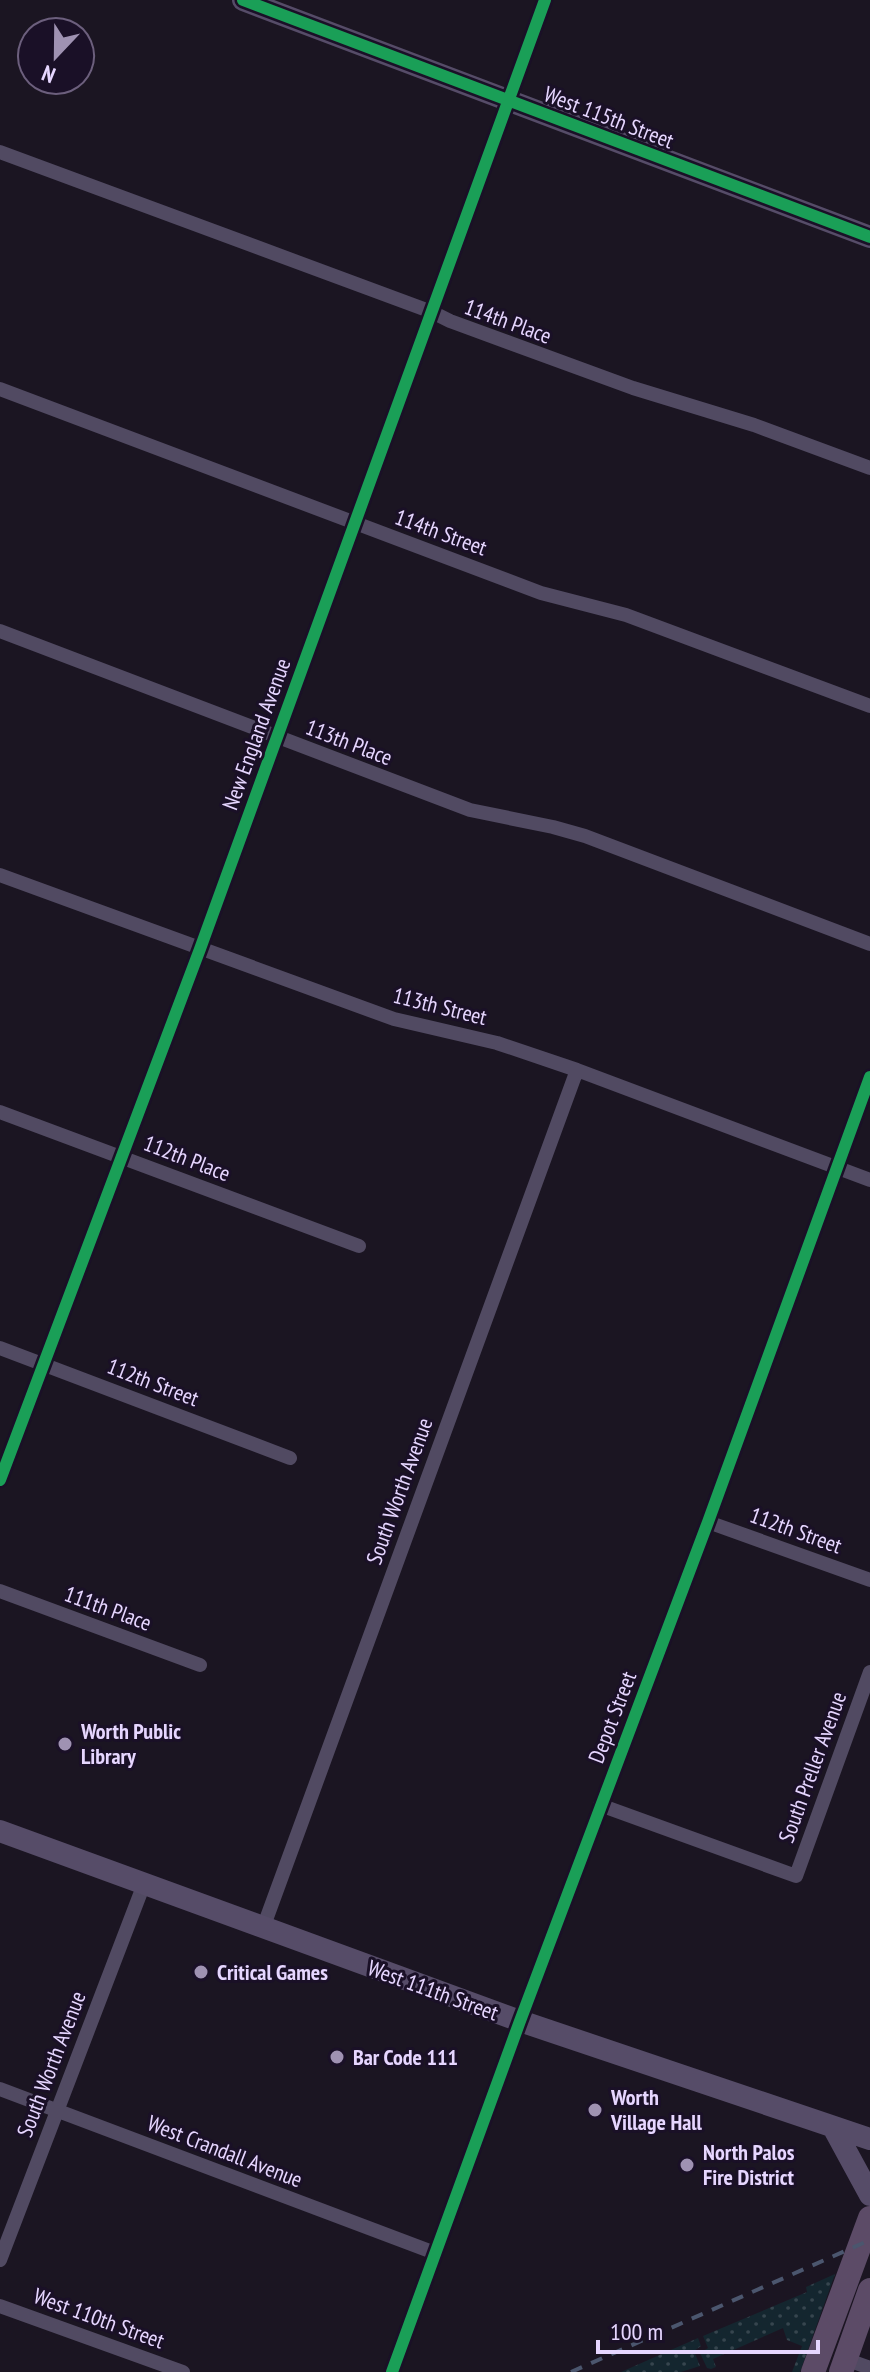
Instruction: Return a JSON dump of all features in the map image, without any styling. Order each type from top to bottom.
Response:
[{"type":"main road","name":"West 115th Street","points":[[243,0],[870,237]]},
{"type":"main road","name":"West 111th Street","points":[[0,1831],[520,2021],[870,2139]]},
{"type":"main road","points":[[833,2127],[870,2195]]},
{"type":"main road","points":[[813,2372],[870,2218]]},
{"type":"main road","points":[[843,2366],[870,2290]]},
{"type":"street","name":"New England Avenue","points":[[0,1480],[200,949],[545,0]]},
{"type":"street","name":"114th Place","points":[[0,152],[633,388],[754,425],[870,468]]},
{"type":"street","name":"114th Street","points":[[0,389],[541,593],[626,615],[870,706]]},
{"type":"street","name":"113th Place","points":[[0,631],[470,810],[585,836],[870,944]]},
{"type":"street","name":"113th Street","points":[[0,875],[394,1019],[497,1043],[577,1070],[870,1180]]},
{"type":"street","name":"South Worth Avenue","points":[[263,1928],[577,1070]]},
{"type":"street","name":"Depot Street","points":[[392,2372],[870,1077]]},
{"type":"street","name":"112th Place","points":[[0,1112],[359,1246]]},
{"type":"street","name":"112th Street","points":[[0,1348],[290,1458]]},
{"type":"street","name":"112th Street","points":[[708,1522],[870,1580]]},
{"type":"street","name":"111th Place","points":[[0,1591],[200,1665]]},
{"type":"street","name":"South Preller Avenue","points":[[600,1805],[796,1876],[870,1672]]},
{"type":"street","name":"South Worth Avenue","points":[[0,2260],[144,1884]]},
{"type":"street","name":"West Crandall Avenue","points":[[0,2089],[435,2253]]},
{"type":"street","name":"West 110th Street","points":[[0,2306],[141,2365],[183,2372]]},
{"type":"street","points":[[843,2366],[870,2368]]},
{"type":"shaded area","points":[[835,2274],[800,2372],[792,2372],[802,2346],[787,2340],[783,2328],[713,2359],[716,2367],[707,2368],[700,2353],[708,2348],[703,2336],[807,2292],[806,2287]]},
{"type":"shaded area","points":[[698,2338],[701,2346],[694,2351],[700,2366],[681,2372],[621,2372]]},
{"type":"railway","points":[[571,2372],[870,2240]]},
{"type":"cycle path","points":[[243,0],[870,237]]},
{"type":"cycle path","points":[[0,1480],[200,949],[545,0]]},
{"type":"cycle path","points":[[392,2372],[870,1077]]},
{"type":"place","name":"Worth Public Library","points":[[65,1744]]},
{"type":"place","name":"Critical Games","points":[[201,1972]]},
{"type":"place","name":"Bar Code 111","points":[[337,2057]]},
{"type":"place","name":"Worth Village Hall","points":[[595,2110]]},
{"type":"place","name":"North Palos Fire District","points":[[687,2165]]}]
